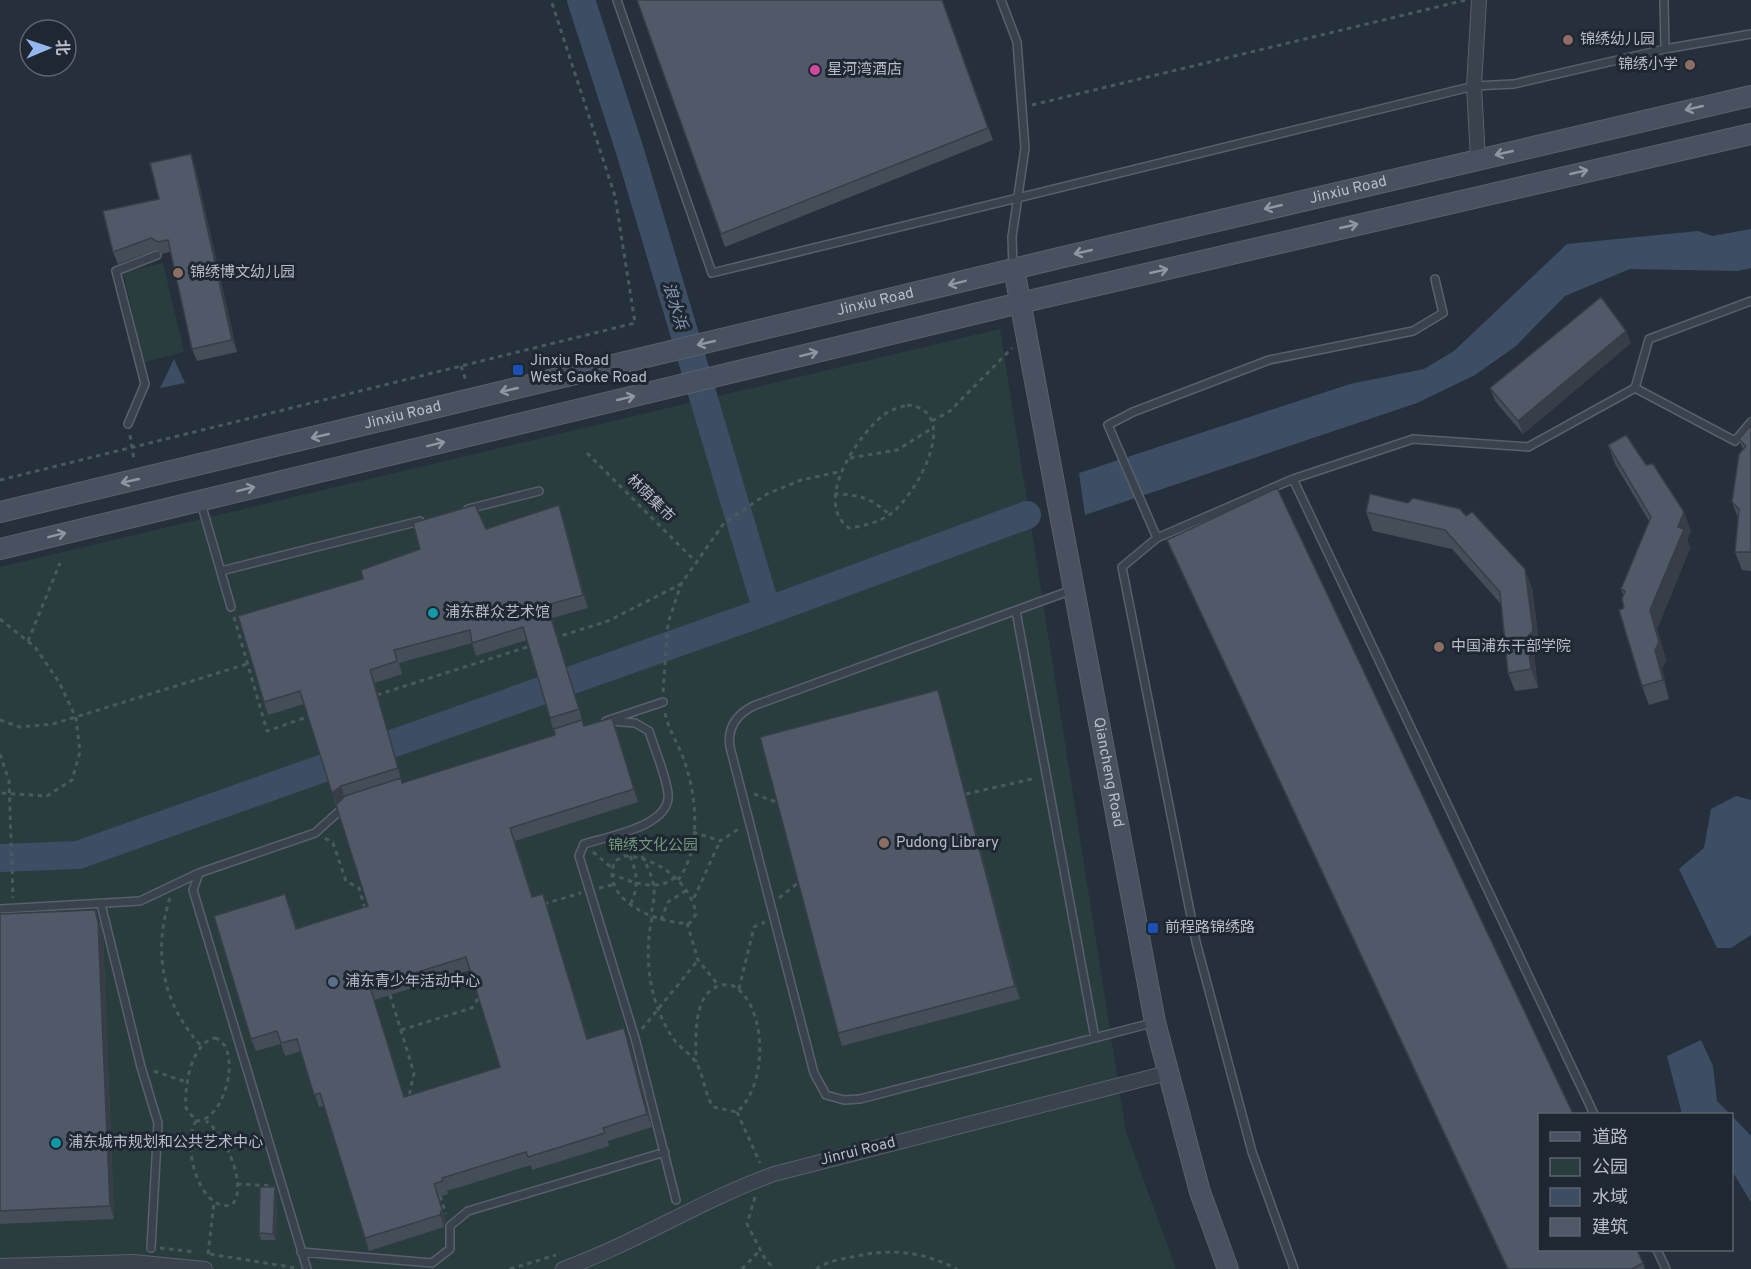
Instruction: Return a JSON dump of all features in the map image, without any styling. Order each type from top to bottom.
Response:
[{"type":"main road","name":"Jinxiu Road","points":[[0,512],[1014,269],[1751,96]]},
{"type":"main road","points":[[0,549],[1020,303],[1751,134]]},
{"type":"main road","name":"Qiancheng Road","points":[[1014,269],[1024,336],[1155,1022],[1200,1192],[1228,1269]]},
{"type":"street","points":[[1478,159],[1474,86],[1479,0]]},
{"type":"street","name":"Jinrui Road","points":[[563,1269],[621,1244],[724,1194],[774,1174],[1167,1072]]},
{"type":"street","points":[[0,1266],[133,1262],[205,1269]]},
{"type":"lane","points":[[617,0],[712,273],[1474,86],[1514,84],[1665,49],[1751,34]]},
{"type":"lane","points":[[1001,0],[1017,42],[1024,148],[1012,237],[1014,269]]},
{"type":"lane","points":[[1664,0],[1665,49]]},
{"type":"lane","points":[[128,424],[145,384],[116,271],[157,255]]},
{"type":"lane","points":[[1157,538],[1108,424],[1133,412],[1269,360],[1413,331],[1443,313],[1435,279]]},
{"type":"lane","points":[[1294,1269],[1252,1152],[1196,942],[1122,567],[1157,538],[1293,479],[1413,439],[1528,447],[1635,388],[1649,339],[1751,301]]},
{"type":"lane","points":[[1635,388],[1735,441],[1751,422]]},
{"type":"lane","points":[[1293,479],[1593,1113]]},
{"type":"lane","points":[[460,511],[540,491]]},
{"type":"lane","points":[[201,501],[231,607]]},
{"type":"lane","points":[[221,571],[426,520]]},
{"type":"lane","points":[[1074,590],[746,710],[734,722],[729,740],[814,1073],[822,1091],[831,1097],[844,1100],[860,1099],[1155,1022]]},
{"type":"lane","points":[[1016,611],[1095,1038]]},
{"type":"lane","points":[[595,724],[663,702]]},
{"type":"lane","points":[[606,721],[635,723],[649,731],[668,795],[664,812],[655,820],[584,844],[579,856],[635,1038],[676,1200]]},
{"type":"lane","points":[[0,909],[140,901],[199,873],[315,833],[347,804],[358,800]]},
{"type":"lane","points":[[199,873],[193,890],[307,1269]]},
{"type":"lane","points":[[101,904],[141,1067],[158,1123],[152,1248]]},
{"type":"lane","points":[[302,1252],[432,1263],[450,1249],[450,1226],[468,1211],[665,1152]]},
{"type":"lane","points":[[1657,1251],[1666,1269]]},
{"type":"path","points":[[0,480],[635,323],[615,196],[551,0]]},
{"type":"path","points":[[1022,108],[1466,0]]},
{"type":"path","points":[[932,421],[950,411],[1024,336]]},
{"type":"path","points":[[461,366],[466,381]]},
{"type":"path","points":[[908,405],[919,406],[932,421],[934,428],[933,441],[923,472],[904,501],[890,515],[863,526],[849,528],[839,521],[834,507],[834,494],[843,471],[871,427],[884,414],[908,405]]},
{"type":"path","points":[[850,458],[897,450],[934,428]]},
{"type":"path","name":"林荫集市","points":[[587,453],[696,562]]},
{"type":"path","points":[[610,874],[636,883],[654,885],[668,883],[676,879],[690,858],[693,797],[686,766],[666,718],[663,702],[668,623],[681,584],[724,523],[767,494],[801,480],[843,471]]},
{"type":"path","points":[[834,494],[862,496],[874,501],[890,515]]},
{"type":"path","points":[[28,641],[60,563]]},
{"type":"path","points":[[551,639],[608,621],[681,584]]},
{"type":"path","points":[[231,607],[267,731],[312,716]]},
{"type":"path","points":[[0,619],[28,641],[59,682],[76,717],[80,752],[72,780],[47,796],[0,793]]},
{"type":"path","points":[[369,698],[539,643]]},
{"type":"path","points":[[0,720],[20,727],[53,724],[247,664]]},
{"type":"path","points":[[0,754],[9,780],[13,909]]},
{"type":"path","points":[[966,794],[1046,775]]},
{"type":"path","points":[[741,790],[779,803]]},
{"type":"path","points":[[694,898],[676,879],[641,856],[630,856],[615,861],[610,874],[612,885],[631,903],[651,917],[675,924],[690,923],[696,914],[694,898],[720,841],[749,823]]},
{"type":"path","points":[[628,830],[648,866],[654,885],[655,895],[647,965],[659,1008],[676,1041],[696,1062]]},
{"type":"path","points":[[693,832],[720,841]]},
{"type":"path","points":[[315,833],[333,843],[346,881],[358,888],[365,910]]},
{"type":"path","points":[[584,844],[612,868]]},
{"type":"path","points":[[630,856],[636,868],[636,883],[631,903]]},
{"type":"path","points":[[770,904],[800,882]]},
{"type":"path","points":[[174,885],[165,913],[162,942],[166,987],[177,1017],[202,1047]]},
{"type":"path","points":[[535,906],[612,885]]},
{"type":"path","points":[[661,921],[668,902],[687,890]]},
{"type":"path","points":[[739,989],[754,927],[774,918]]},
{"type":"path","points":[[687,923],[698,960],[719,986]]},
{"type":"path","points":[[635,1038],[698,960]]},
{"type":"path","points":[[729,984],[739,989],[749,1002],[758,1027],[760,1058],[751,1094],[737,1112],[713,1107],[706,1096],[696,1062],[696,1024],[704,999],[719,986],[729,984]]},
{"type":"path","points":[[390,995],[414,1072],[409,1101]]},
{"type":"path","points":[[401,1030],[472,1008],[479,997]]},
{"type":"path","points":[[196,1120],[191,1129],[189,1153],[197,1177],[214,1203],[220,1206],[232,1205],[237,1195],[237,1184],[230,1153],[219,1134],[206,1121],[196,1120],[186,1108],[186,1082],[202,1047],[209,1039],[220,1040],[226,1044],[230,1062],[224,1093],[213,1116],[206,1121]]},
{"type":"path","points":[[141,1067],[186,1082]]},
{"type":"path","points":[[737,1112],[760,1163]]},
{"type":"path","points":[[237,1184],[282,1187]]},
{"type":"path","points":[[747,1201],[763,1194]]},
{"type":"path","points":[[440,1196],[450,1226]]},
{"type":"path","points":[[755,1197],[747,1224],[760,1250],[774,1269]]},
{"type":"path","points":[[208,1254],[214,1203]]},
{"type":"path","points":[[742,1269],[760,1250]]},
{"type":"path","points":[[816,1269],[845,1258],[886,1250],[924,1256],[957,1269]]},
{"type":"green space","points":[[163,263],[184,352],[144,362],[123,272]]},
{"type":"green space","name":"锦绣文化公园","points":[[1000,329],[1126,1132],[1176,1269],[0,1269],[0,567]]},
{"type":"water","points":[[1751,229],[1751,268],[1738,271],[1630,269],[1565,296],[1516,346],[1475,375],[1417,403],[1085,515],[1079,473],[1350,384],[1424,369],[1454,351],[1567,244],[1698,231],[1712,236]]},
{"type":"water","points":[[174,359],[185,383],[160,388]]},
{"type":"water","points":[[1736,796],[1751,800],[1751,935],[1731,948],[1717,948],[1679,869],[1704,848],[1711,809]]},
{"type":"water","points":[[1701,1040],[1713,1066],[1717,1101],[1729,1113],[1682,1113],[1667,1056]]},
{"type":"water","points":[[1733,1117],[1751,1136],[1751,1202],[1733,1173]]},
{"type":"building","name":"星河湾酒店","points":[[637,0],[942,0],[988,128],[721,234]]},
{"type":"building","points":[[191,154],[232,340],[192,349],[168,240],[158,242],[151,238],[113,252],[103,211],[159,199],[150,163]]},
{"type":"building","points":[[1601,297],[1626,331],[1518,421],[1490,388]]},
{"type":"building","points":[[1751,425],[1751,552],[1735,552],[1739,509],[1732,502],[1739,454],[1746,446],[1739,439]]},
{"type":"building","points":[[1626,435],[1646,465],[1653,464],[1684,512],[1678,527],[1684,529],[1650,610],[1659,642],[1655,650],[1663,680],[1642,686],[1619,610],[1624,608],[1622,599],[1625,591],[1621,589],[1651,517],[1608,445]]},
{"type":"building","points":[[1277,488],[1573,1113],[1538,1113],[1538,1251],[1637,1251],[1643,1263],[1632,1269],[1508,1269],[1167,540]]},
{"type":"building","points":[[1370,494],[1408,503],[1413,498],[1460,509],[1466,516],[1472,512],[1525,569],[1533,631],[1527,637],[1531,669],[1508,673],[1500,592],[1445,530],[1366,512]]},
{"type":"building","name":"浦东群众艺术馆","points":[[475,505],[486,529],[559,505],[583,595],[547,605],[579,709],[550,718],[523,627],[472,643],[470,630],[394,650],[397,661],[370,670],[398,768],[341,786],[332,793],[300,691],[264,702],[238,616],[363,579],[361,570],[420,549],[413,523]]},
{"type":"building","name":"Pudong Library","points":[[938,690],[1015,986],[838,1033],[760,737]]},
{"type":"building","name":"浦东青少年活动中心","points":[[612,718],[634,789],[510,828],[532,897],[543,894],[587,1039],[624,1028],[647,1114],[603,1128],[605,1133],[528,1157],[526,1152],[442,1178],[443,1181],[434,1184],[442,1209],[440,1215],[365,1238],[320,1093],[314,1095],[297,1039],[281,1043],[277,1031],[251,1039],[214,916],[285,894],[296,929],[368,906],[336,805],[345,796],[401,778],[402,783],[555,735],[554,729],[582,720],[584,726]],"holes":[[[466,957],[500,1067],[404,1097],[370,987]]]},
{"type":"building","name":"浦东城市规划和公共艺术中心","points":[[95,910],[98,922],[110,1206],[0,1211],[0,914]]},
{"type":"building","points":[[260,1187],[275,1187],[273,1234],[259,1233]]},
{"type":"waterway","name":"浪水浜","points":[[581,0],[630,151],[767,611]]},
{"type":"waterway","points":[[0,858],[78,855],[767,611],[1027,515]]},
{"type":"place","name":"锦绣幼儿园","points":[[1568,40]]},
{"type":"place","name":"锦绣小学","points":[[1690,65]]},
{"type":"place","name":"星河湾酒店","points":[[815,70]]},
{"type":"place","name":"锦绣博文幼儿园","points":[[178,273]]},
{"type":"place","name":"Jinxiu Road West Gaoke Road","points":[[518,370]]},
{"type":"place","name":"浦东群众艺术馆","points":[[433,613]]},
{"type":"place","name":"中国浦东干部学院","points":[[1439,647]]},
{"type":"place","name":"Pudong Library","points":[[884,843]]},
{"type":"place","name":"前程路锦绣路","points":[[1153,928]]},
{"type":"place","name":"浦东青少年活动中心","points":[[333,982]]},
{"type":"place","name":"浦东城市规划和公共艺术中心","points":[[56,1143]]}]
